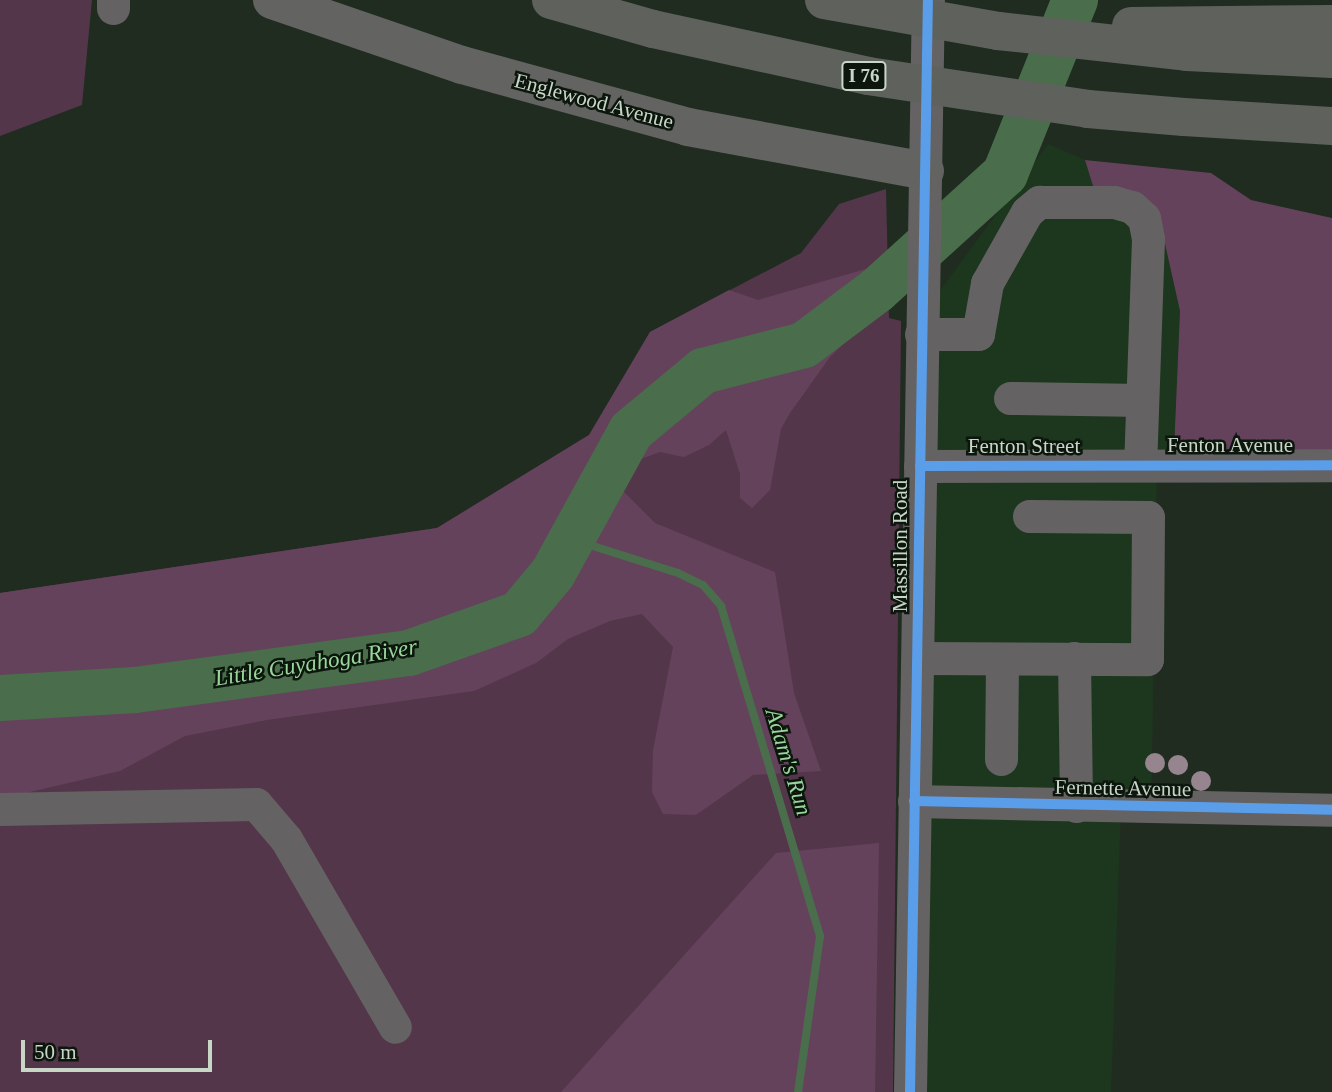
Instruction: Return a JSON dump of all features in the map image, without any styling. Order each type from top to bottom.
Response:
[{"type":"highway","name":"I 76","points":[[551,0],[653,29],[855,74],[1075,107],[1332,126]]},
{"type":"highway","points":[[824,0],[998,31],[1188,38],[1332,59]]},
{"type":"highway","points":[[1188,38],[1332,24]]},
{"type":"main road","name":"Englewood Avenue","points":[[272,0],[462,65],[688,127],[925,171]]},
{"type":"street","name":"Massillon Road","points":[[910,1092],[918,658],[920,324],[928,0]]},
{"type":"street","points":[[920,324],[978,334],[987,283],[1027,212],[1039,202],[1114,202],[1132,207],[1144,218],[1148,239],[1142,400],[1134,464]]},
{"type":"street","points":[[1010,398],[1142,400]]},
{"type":"street","name":"Fenton Street","points":[[920,466],[1134,464]]},
{"type":"street","name":"Fenton Avenue","points":[[1134,464],[1332,466]]},
{"type":"street","points":[[918,658],[1147,659],[1148,517],[1029,516]]},
{"type":"street","points":[[1074,658],[1076,806]]},
{"type":"street","points":[[1001,759],[1002,659]]},
{"type":"street","name":"Fernette Avenue","points":[[914,801],[1332,810]]},
{"type":"street","points":[[0,809],[256,804],[286,839],[395,1027]]},
{"type":"shaded area","points":[[0,0],[92,0],[82,105],[0,136]]},
{"type":"shaded area","points":[[1048,144],[1085,160],[1095,189],[1163,235],[1180,311],[1174,450],[931,456],[933,300]]},
{"type":"shaded area","points":[[1085,160],[1211,173],[1251,200],[1332,218],[1332,452],[1174,450],[1180,311],[1163,235],[1094,189]]},
{"type":"shaded area","points":[[886,189],[889,318],[901,321],[893,1092],[0,1092],[0,593],[437,528],[589,435],[650,332],[801,253],[839,204]]},
{"type":"shaded area","points":[[866,269],[877,311],[830,357],[790,413],[781,429],[770,490],[752,508],[740,498],[740,474],[726,430],[709,445],[684,457],[660,452],[638,460],[615,483],[655,523],[775,572],[794,693],[821,771],[753,775],[696,815],[663,814],[652,792],[653,750],[673,647],[642,614],[610,621],[568,639],[536,663],[474,691],[267,720],[185,736],[120,771],[0,799],[0,593],[437,528],[589,435],[650,332],[729,290],[758,300]]},
{"type":"shaded area","points":[[926,472],[1157,476],[1151,800],[920,796]]},
{"type":"shaded area","points":[[918,805],[1121,812],[1111,1092],[908,1092]]},
{"type":"shaded area","points":[[879,843],[875,1092],[561,1092],[776,853]]},
{"type":"waterway","name":"Little Cuyahoga River","points":[[0,698],[135,690],[409,653],[519,614],[553,573],[631,431],[703,371],[804,345],[876,291],[1005,174],[1075,0]]},
{"type":"waterway","name":"Adam's Run","points":[[574,540],[678,573],[703,585],[721,606],[820,936],[798,1092]]},
{"type":"cycle path","points":[[910,1092],[928,0]]},
{"type":"cycle path","points":[[920,466],[1332,465]]},
{"type":"cycle path","points":[[914,801],[1332,810]]}]
